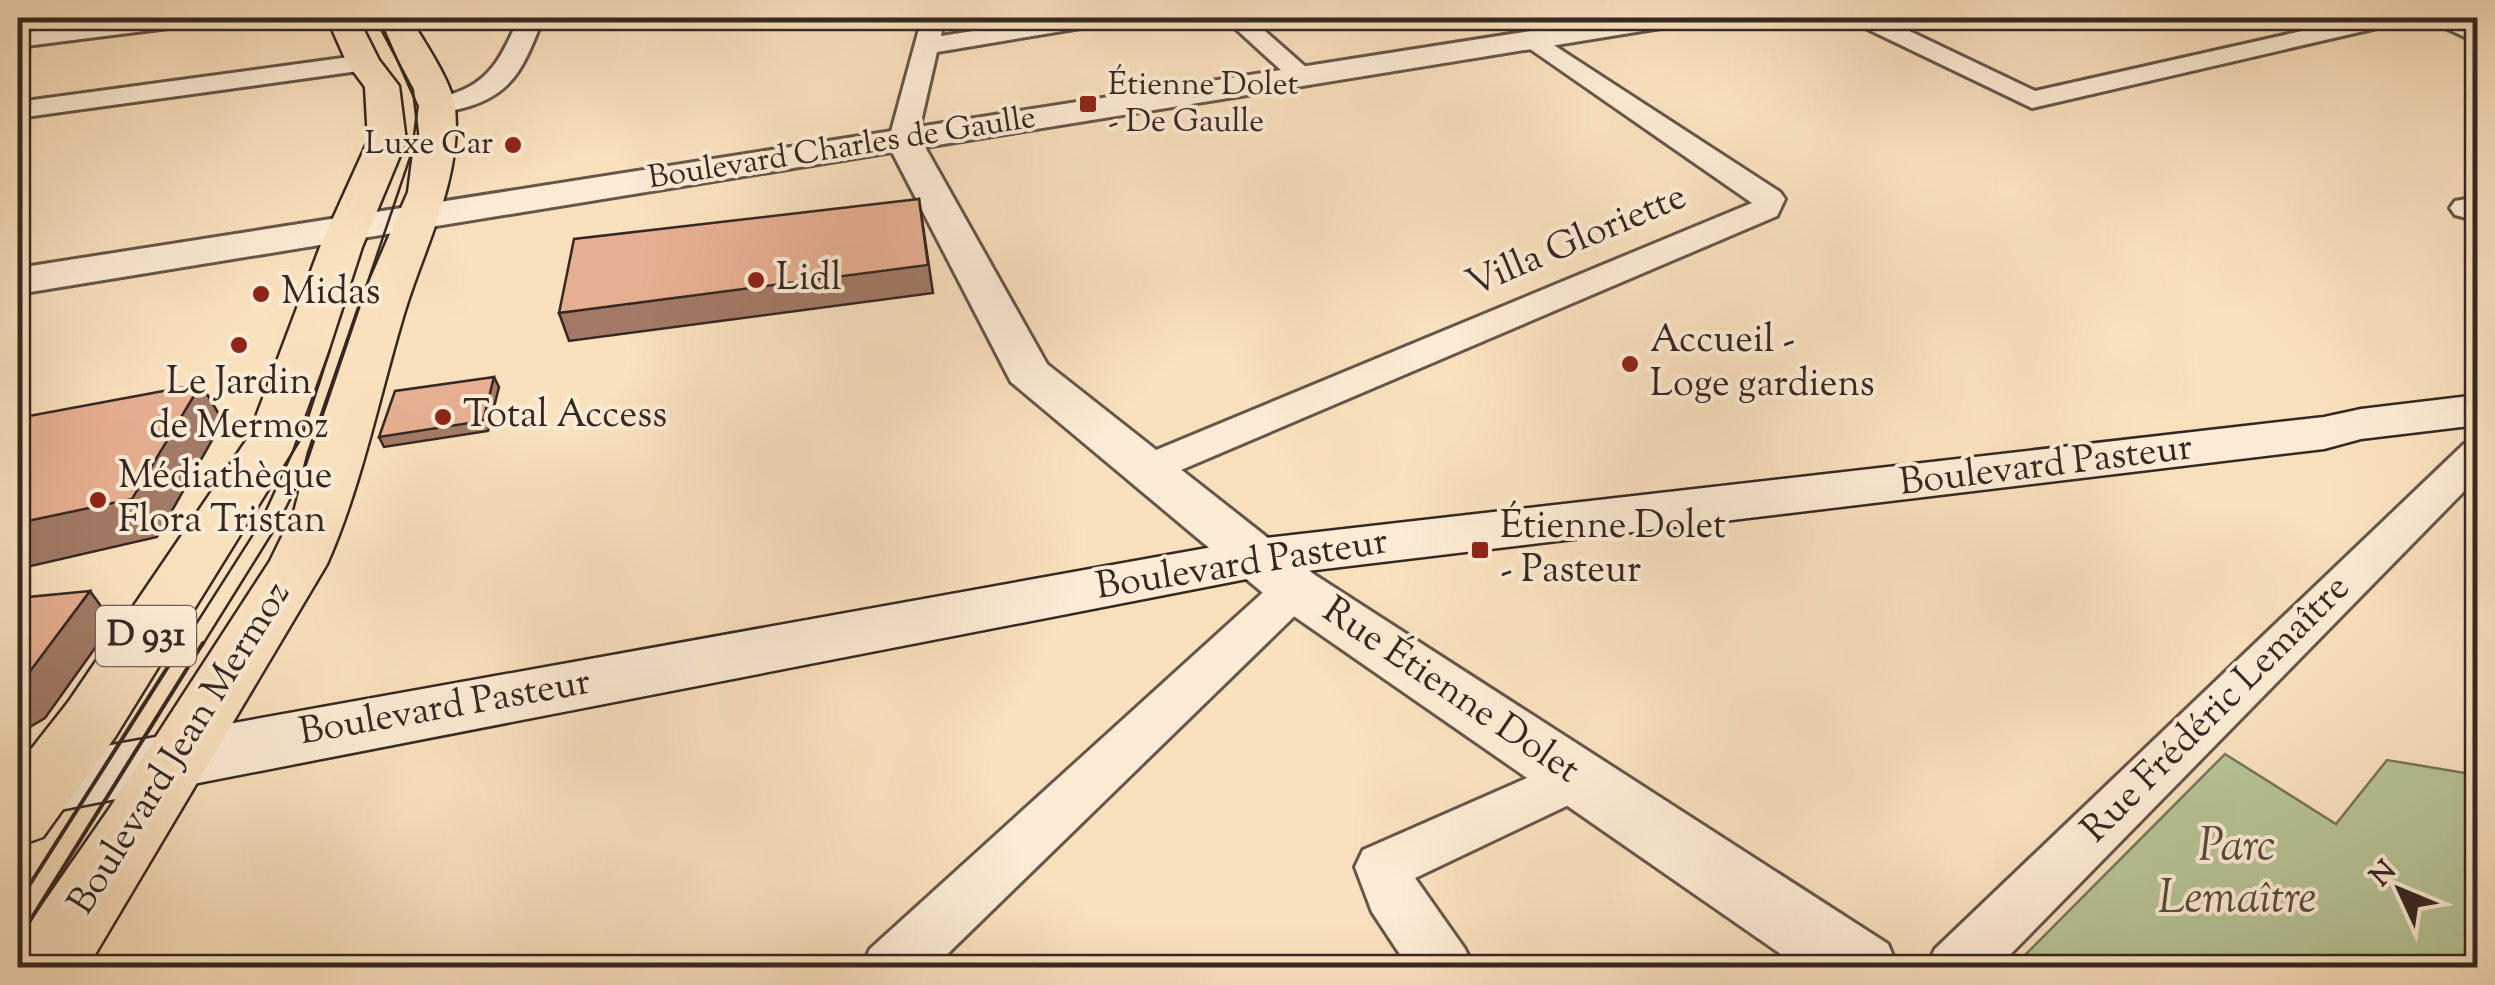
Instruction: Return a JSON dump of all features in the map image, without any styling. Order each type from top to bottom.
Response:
[{"type":"main road","name":"D 931","points":[[24,798],[92,719],[274,438],[349,229],[388,141],[382,86],[364,63],[342,18]]},
{"type":"main road","name":"Boulevard Jean Mermoz","points":[[43,968],[134,830],[310,539],[387,294],[428,192],[436,106],[432,90],[394,18]]},
{"type":"main road","name":"Boulevard Pasteur","points":[[24,798],[175,758],[1276,574],[2285,438],[2477,420]]},
{"type":"street","points":[[18,40],[192,18]]},
{"type":"street","points":[[436,106],[473,97],[502,80],[531,18]]},
{"type":"street","points":[[903,139],[933,18]]},
{"type":"street","points":[[929,46],[1099,18]]},
{"type":"street","points":[[1236,18],[1302,76]]},
{"type":"street","name":"Boulevard Charles de Gaulle","points":[[18,281],[1667,18]]},
{"type":"street","points":[[1864,18],[2032,100],[2390,18]]},
{"type":"street","points":[[2448,18],[2478,34]]},
{"type":"street","name":"Villa Gloriette","points":[[1147,469],[1766,209],[1769,199],[1532,39]]},
{"type":"street","points":[[18,110],[364,63]]},
{"type":"street","name":"Rue Étienne Dolet","points":[[903,139],[1028,372],[1276,574],[1861,968]]},
{"type":"street","name":"Rue Frédéric Lemaître","points":[[1956,968],[2477,420]]},
{"type":"street","points":[[891,968],[1276,574]]},
{"type":"street","points":[[1444,968],[1392,894],[1383,867],[1577,777]]},
{"type":"green space","name":"Parc Lemaître","points":[[2225,754],[2336,824],[2387,760],[2477,775],[2477,967],[2013,967]]},
{"type":"building","points":[[919,199],[928,265],[559,313],[574,239]]},
{"type":"building","name":"Total Access","points":[[494,377],[483,421],[379,437],[395,391]]},
{"type":"building","points":[[201,384],[132,499],[18,523],[18,418]]},
{"type":"building","points":[[90,591],[19,686],[18,687],[18,598]]},
{"type":"tram line","points":[[202,646],[278,524],[302,476],[418,134],[413,90],[375,18]]},
{"type":"tram line","points":[[182,646],[259,525],[293,451],[330,350]]},
{"type":"tram line","points":[[18,903],[183,643]]},
{"type":"tram line","points":[[18,940],[203,643]]},
{"type":"place","name":"Étienne Dolet - De Gaulle","points":[[1088,104]]},
{"type":"place","name":"Luxe Car","points":[[513,145]]},
{"type":"place","name":"Lidl","points":[[756,280]]},
{"type":"place","name":"Midas","points":[[261,294]]},
{"type":"place","name":"Le Jardin de Mermoz","points":[[239,345]]},
{"type":"place","name":"Accueil - Loge gardiens","points":[[1630,364]]},
{"type":"place","name":"Total Access","points":[[443,417]]},
{"type":"place","name":"Médiathèque Flora Tristan","points":[[98,500]]},
{"type":"place","name":"Étienne Dolet - Pasteur","points":[[1480,550]]}]
